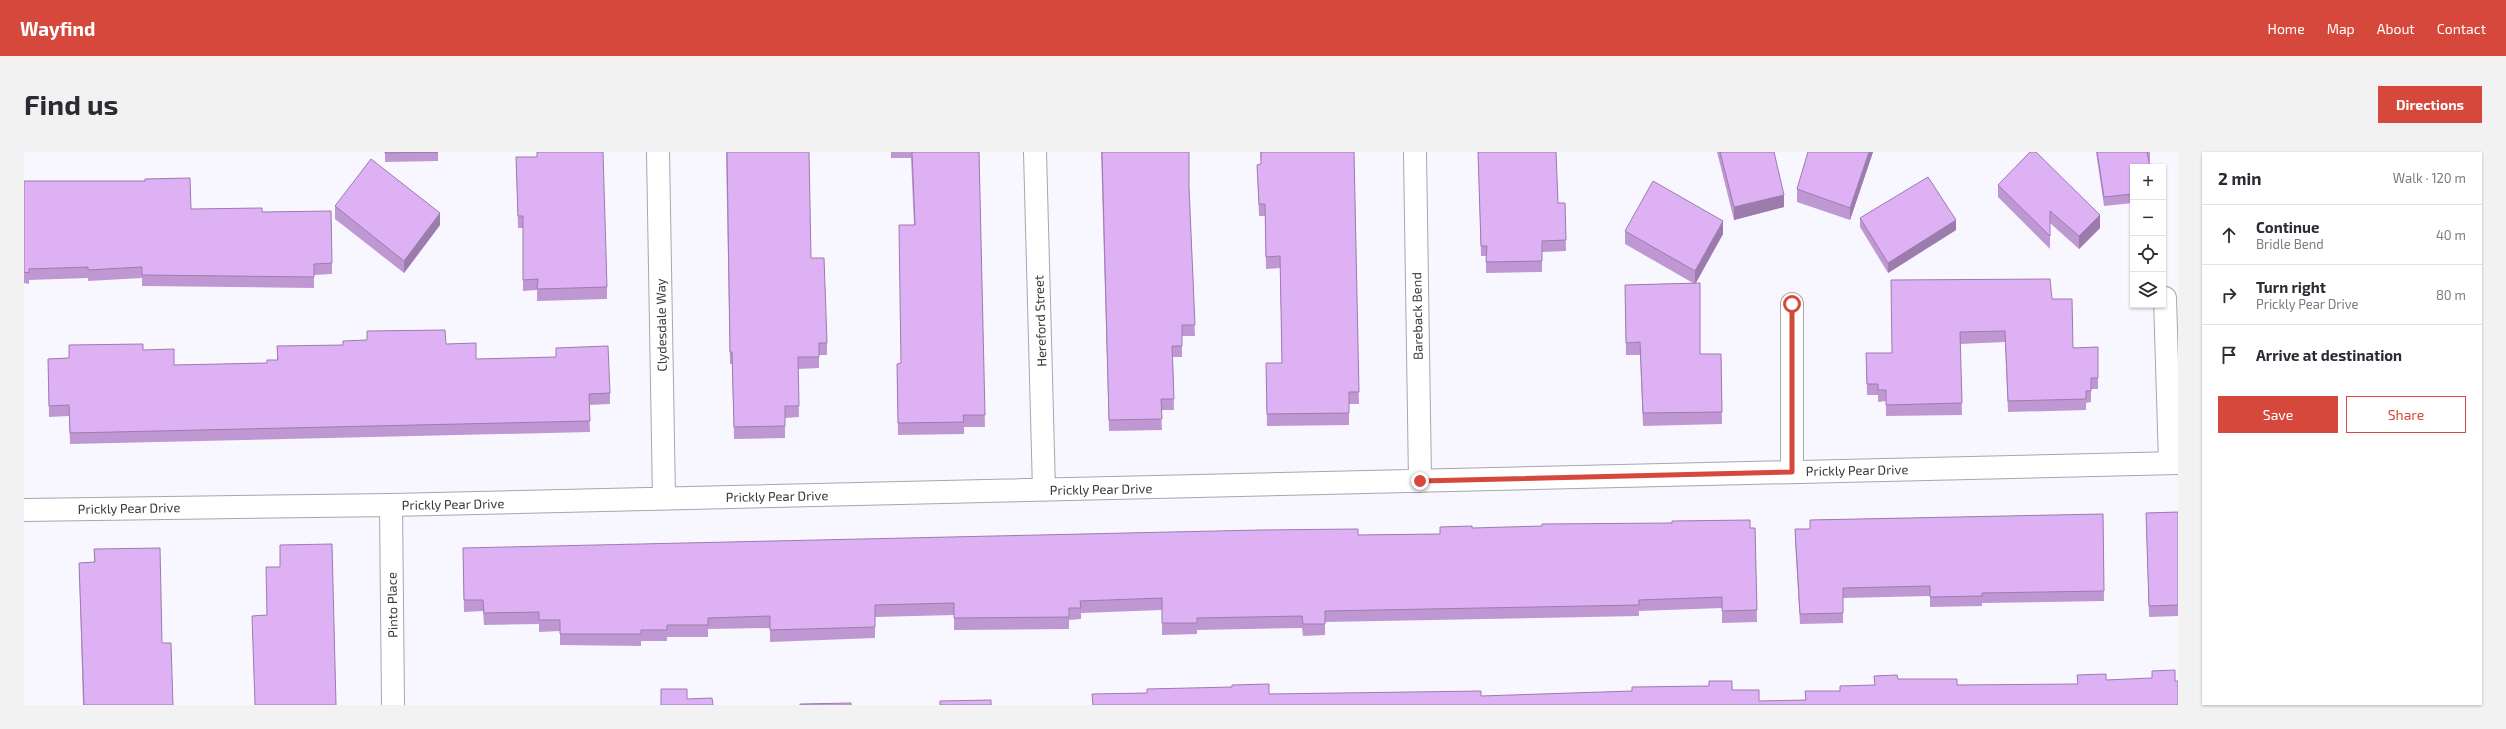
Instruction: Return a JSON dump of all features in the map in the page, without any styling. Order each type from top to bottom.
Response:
[{"type":"street","name":"Clydesdale Way","points":[[658,152],[664,498]]},
{"type":"street","name":"Hereford Street","points":[[1035,152],[1044,490]]},
{"type":"street","name":"Bareback Bend","points":[[1415,152],[1420,481]]},
{"type":"street","points":[[1792,304],[1792,472]]},
{"type":"street","points":[[2166,308],[2174,463]]},
{"type":"street","name":"Prickly Pear Drive","points":[[24,510],[391,505],[2174,463]]},
{"type":"street","name":"Pinto Place","points":[[391,505],[393,705]]},
{"type":"building","points":[[385,152],[438,152],[385,153]]},
{"type":"building","points":[[537,152],[603,152],[607,287],[537,289],[538,279],[523,280],[523,216],[518,216],[516,157],[537,157]]},
{"type":"building","points":[[727,152],[809,152],[811,258],[824,258],[827,343],[819,343],[819,357],[798,357],[799,406],[785,406],[785,426],[734,427],[732,352],[730,352]]},
{"type":"building","points":[[912,152],[979,152],[985,415],[963,415],[964,422],[898,423],[897,364],[901,363],[899,225],[915,225]]},
{"type":"building","points":[[1102,152],[1189,152],[1189,187],[1195,325],[1182,325],[1182,346],[1172,346],[1174,399],[1161,399],[1162,419],[1109,420]]},
{"type":"building","points":[[1261,152],[1354,152],[1359,392],[1349,392],[1349,413],[1267,414],[1266,363],[1282,363],[1280,256],[1266,257],[1265,204],[1259,204],[1257,165],[1261,164]]},
{"type":"building","points":[[1478,152],[1556,152],[1558,203],[1565,203],[1566,240],[1542,241],[1542,261],[1486,262],[1487,246],[1481,246]]},
{"type":"building","points":[[1720,152],[1774,152],[1784,195],[1734,207]]},
{"type":"building","points":[[1808,152],[1869,152],[1850,208],[1797,189]]},
{"type":"building","points":[[2030,152],[2036,152],[2100,215],[2079,236],[2050,211],[2050,236],[1998,185]]},
{"type":"building","points":[[2097,152],[2147,152],[2149,164],[2130,164],[2130,194],[2104,197]]},
{"type":"building","points":[[371,159],[440,213],[404,261],[335,206]]},
{"type":"building","points":[[1928,177],[1956,220],[1888,263],[1860,218]]},
{"type":"building","points":[[190,178],[191,209],[262,208],[262,212],[331,211],[332,263],[314,264],[314,277],[142,275],[142,267],[88,270],[88,267],[29,269],[29,273],[24,272],[24,181],[145,181],[145,179]]},
{"type":"building","points":[[1653,181],[1723,221],[1695,271],[1625,231]]},
{"type":"building","points":[[2050,279],[2052,299],[2072,299],[2073,348],[2098,347],[2098,378],[2091,378],[2091,391],[2086,391],[2086,399],[2008,401],[2005,331],[1960,332],[1962,403],[1886,405],[1886,390],[1878,390],[1878,384],[1867,384],[1866,353],[1892,353],[1891,280]]},
{"type":"building","points":[[1700,283],[1700,354],[1721,354],[1722,412],[1643,413],[1640,342],[1626,343],[1625,285]]},
{"type":"building","points":[[445,330],[446,344],[476,343],[476,359],[556,357],[556,348],[608,346],[610,393],[589,394],[590,421],[70,433],[69,405],[49,406],[48,359],[69,358],[69,345],[143,344],[143,350],[174,349],[174,365],[267,363],[267,360],[278,360],[277,346],[343,345],[343,341],[367,340],[367,331]]},
{"type":"building","points":[[2178,512],[2178,605],[2149,606],[2146,513]]},
{"type":"building","points":[[2103,514],[2104,591],[1982,593],[1982,596],[1930,597],[1930,586],[1843,588],[1843,613],[1800,614],[1795,529],[1810,529],[1810,520]]},
{"type":"building","points":[[1750,520],[1750,528],[1755,528],[1757,610],[1722,611],[1722,597],[1639,600],[1639,605],[1325,611],[1325,624],[1303,624],[1302,616],[1197,618],[1197,623],[1162,623],[1162,598],[1080,601],[1081,608],[1069,608],[1069,617],[954,618],[954,603],[875,605],[875,627],[770,630],[770,616],[708,618],[708,625],[667,625],[667,630],[641,630],[641,634],[560,634],[560,620],[539,620],[539,612],[484,613],[483,600],[464,600],[463,548],[1260,530],[1358,529],[1358,535],[1440,534],[1440,527],[1472,526],[1472,528],[1542,526],[1542,524],[1672,523],[1672,521]]},
{"type":"building","points":[[332,544],[336,705],[255,705],[252,616],[267,615],[266,567],[280,567],[280,545]]},
{"type":"building","points":[[160,548],[162,643],[171,643],[173,705],[84,705],[79,563],[95,562],[94,549]]},
{"type":"building","points":[[2175,670],[2175,681],[2178,681],[2178,705],[1093,705],[1092,694],[1147,693],[1147,689],[1232,687],[1232,685],[1269,684],[1269,694],[1481,691],[1481,696],[1632,691],[1632,687],[1709,686],[1709,681],[1732,681],[1732,690],[1759,690],[1759,701],[1806,700],[1805,691],[1840,691],[1840,686],[1875,685],[1874,676],[1897,675],[1898,679],[1957,679],[1957,685],[2078,684],[2077,675],[2106,674],[2106,680],[2152,678],[2152,671]]},
{"type":"building","points":[[661,689],[687,689],[687,699],[712,698],[713,705],[661,705]]},
{"type":"building","points":[[991,700],[991,705],[940,705],[940,701]]},
{"type":"building","points":[[851,703],[851,705],[800,705],[800,704]]},
{"type":"route","points":[[1420,481],[1792,472],[1792,304]]}]
